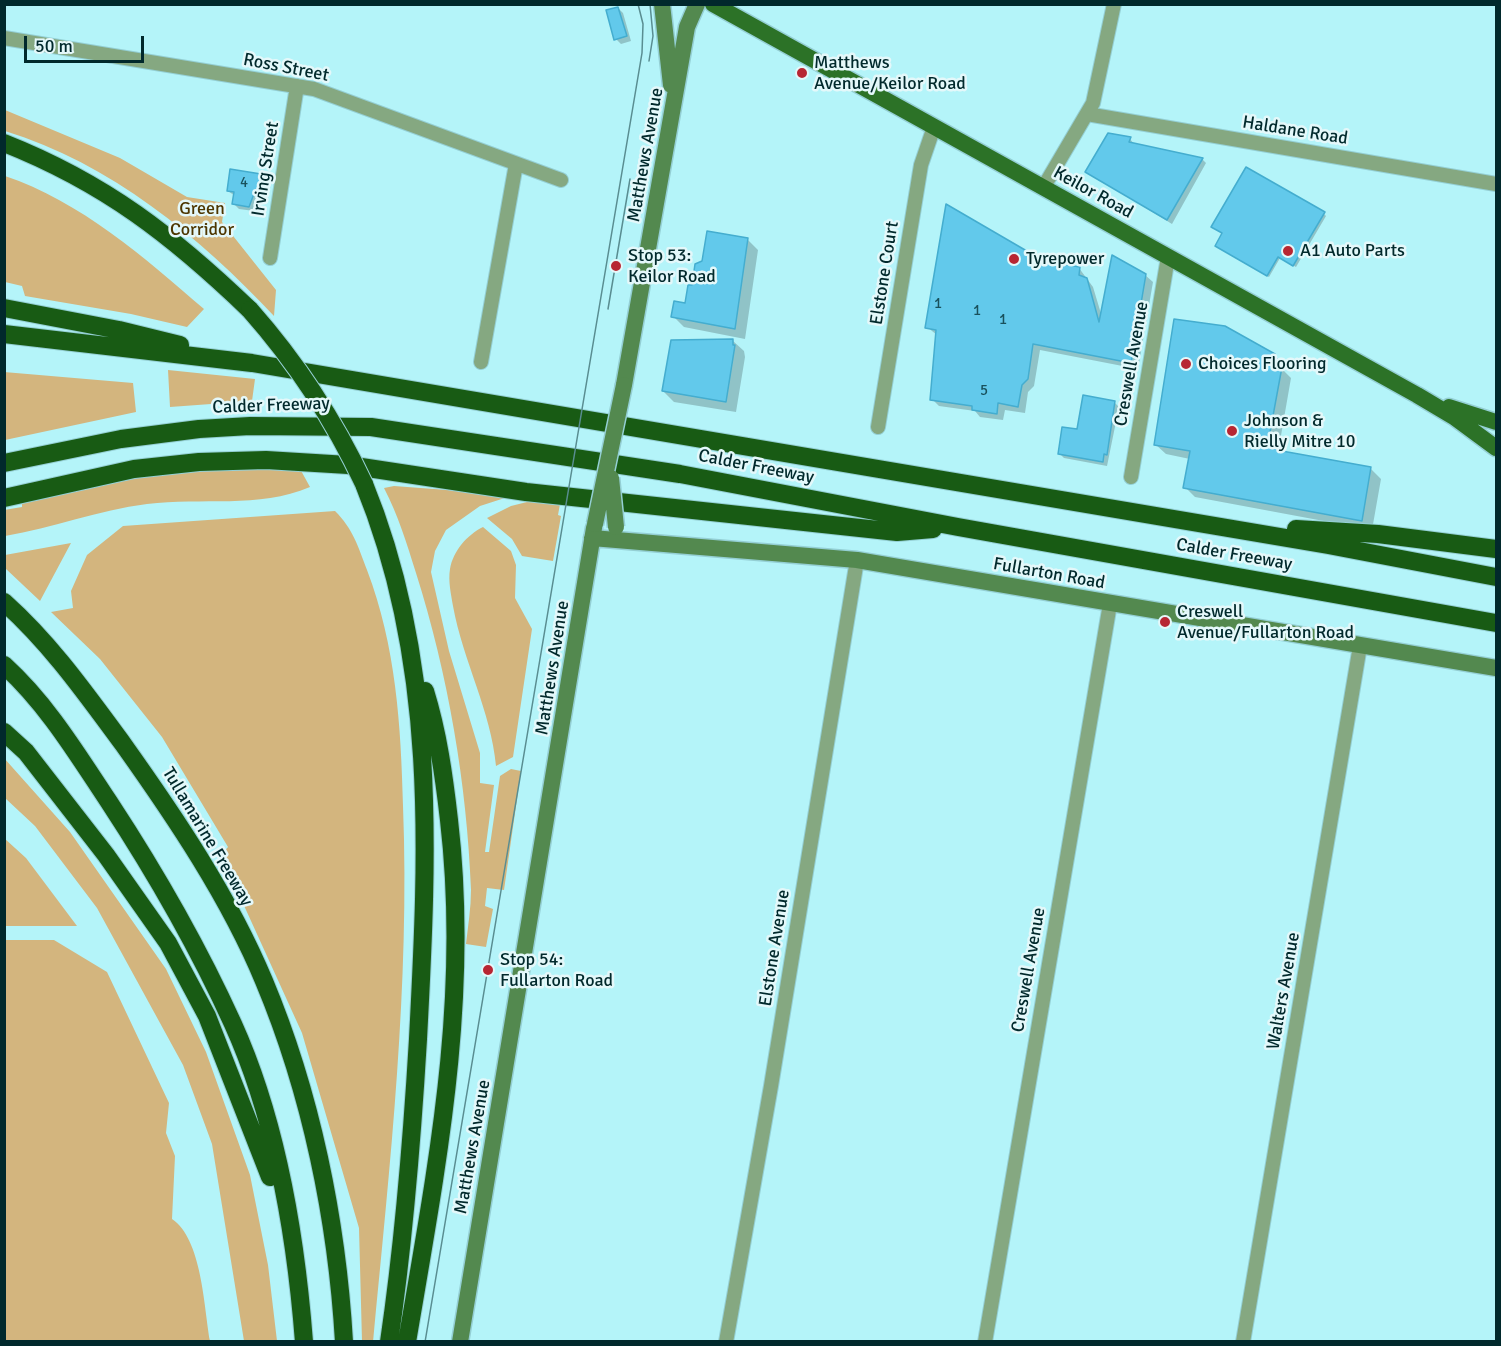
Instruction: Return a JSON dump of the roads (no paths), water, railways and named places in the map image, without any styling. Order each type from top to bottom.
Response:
[{"type":"highway","points":[[4,144],[89,183],[136,211],[177,242],[250,310],[310,386],[346,447],[364,484],[398,581],[413,655],[419,699],[423,775],[423,944],[410,1165],[389,1341]]},
{"type":"highway","points":[[4,308],[119,330],[252,363]]},
{"type":"highway","name":"Calder Freeway","points":[[4,334],[252,363],[1210,525],[1497,577]]},
{"type":"highway","name":"Calder Freeway","points":[[4,463],[88,445],[199,429],[250,426],[371,427],[681,474],[958,528],[1497,623]]},
{"type":"highway","points":[[4,498],[135,469],[199,462],[266,460],[348,465],[526,492],[897,532],[958,528]]},
{"type":"highway","points":[[1210,525],[1378,534],[1497,549]]},
{"type":"highway","name":"Tullamarine Freeway","points":[[9,606],[69,669],[141,770],[216,886],[264,980],[295,1070],[312,1134],[329,1212],[344,1341]]},
{"type":"highway","points":[[407,1341],[443,1129],[453,1036],[456,972],[452,845],[444,776],[436,727],[413,655]]},
{"type":"highway","points":[[4,665],[30,689],[130,834],[170,903],[233,1025],[271,1139],[293,1244],[304,1341]]},
{"type":"highway","points":[[4,732],[26,752],[106,855],[168,943],[207,1016],[272,1182],[293,1244]]},
{"type":"main road","points":[[662,4],[673,113]]},
{"type":"main road","name":"Matthews Avenue","points":[[460,1341],[594,531],[624,385],[687,27],[698,4]]},
{"type":"main road","name":"Keilor Road","points":[[713,4],[1417,395],[1454,417],[1497,448]]},
{"type":"main road","points":[[1417,395],[1497,423]]},
{"type":"main road","name":"Keilor Road","points":[[1454,417],[1497,435]]},
{"type":"main road","points":[[610,456],[616,527],[621,535],[631,541]]},
{"type":"main road","name":"Fullarton Road","points":[[594,531],[631,541],[857,560],[1497,668]]},
{"type":"street","points":[[1043,188],[1087,114],[1097,92],[1114,4]]},
{"type":"street","name":"Ross Street","points":[[4,38],[325,92],[561,180]]},
{"type":"street","name":"Irving Street","points":[[270,258],[297,86]]},
{"type":"street","name":"Haldane Road","points":[[1087,114],[1497,184]]},
{"type":"street","name":"Elstone Court","points":[[878,427],[921,165],[934,127]]},
{"type":"street","points":[[481,362],[516,164]]},
{"type":"street","name":"Creswell Avenue","points":[[1131,477],[1168,257]]},
{"type":"street","name":"Elstone Avenue","points":[[726,1341],[773,1075],[857,560]]},
{"type":"street","name":"Creswell Avenue","points":[[985,1341],[1110,604]]},
{"type":"street","name":"Walters Avenue","points":[[1243,1341],[1360,646]]},
{"type":"tram line","points":[[425,1342],[642,53],[643,24],[638,4]]},
{"type":"tram line","points":[[649,61],[653,36],[650,4]]},
{"type":"tram line","points":[[608,309],[630,179]]},
{"type":"place","name":"Matthews Avenue/Keilor Road","points":[[802,73]]},
{"type":"place","name":"A1 Auto Parts","points":[[1288,251]]},
{"type":"place","name":"Tyrepower","points":[[1014,259]]},
{"type":"place","name":"Stop 53: Keilor Road","points":[[616,266]]},
{"type":"place","name":"Choices Flooring","points":[[1186,364]]},
{"type":"place","name":"Johnson & Rielly Mitre 10","points":[[1232,431]]},
{"type":"place","name":"Creswell Avenue/Fullarton Road","points":[[1165,622]]},
{"type":"place","name":"Stop 54: Fullarton Road","points":[[488,970]]},
{"type":"park label","name":"Green Corridor","points":[[202,219]]}]
